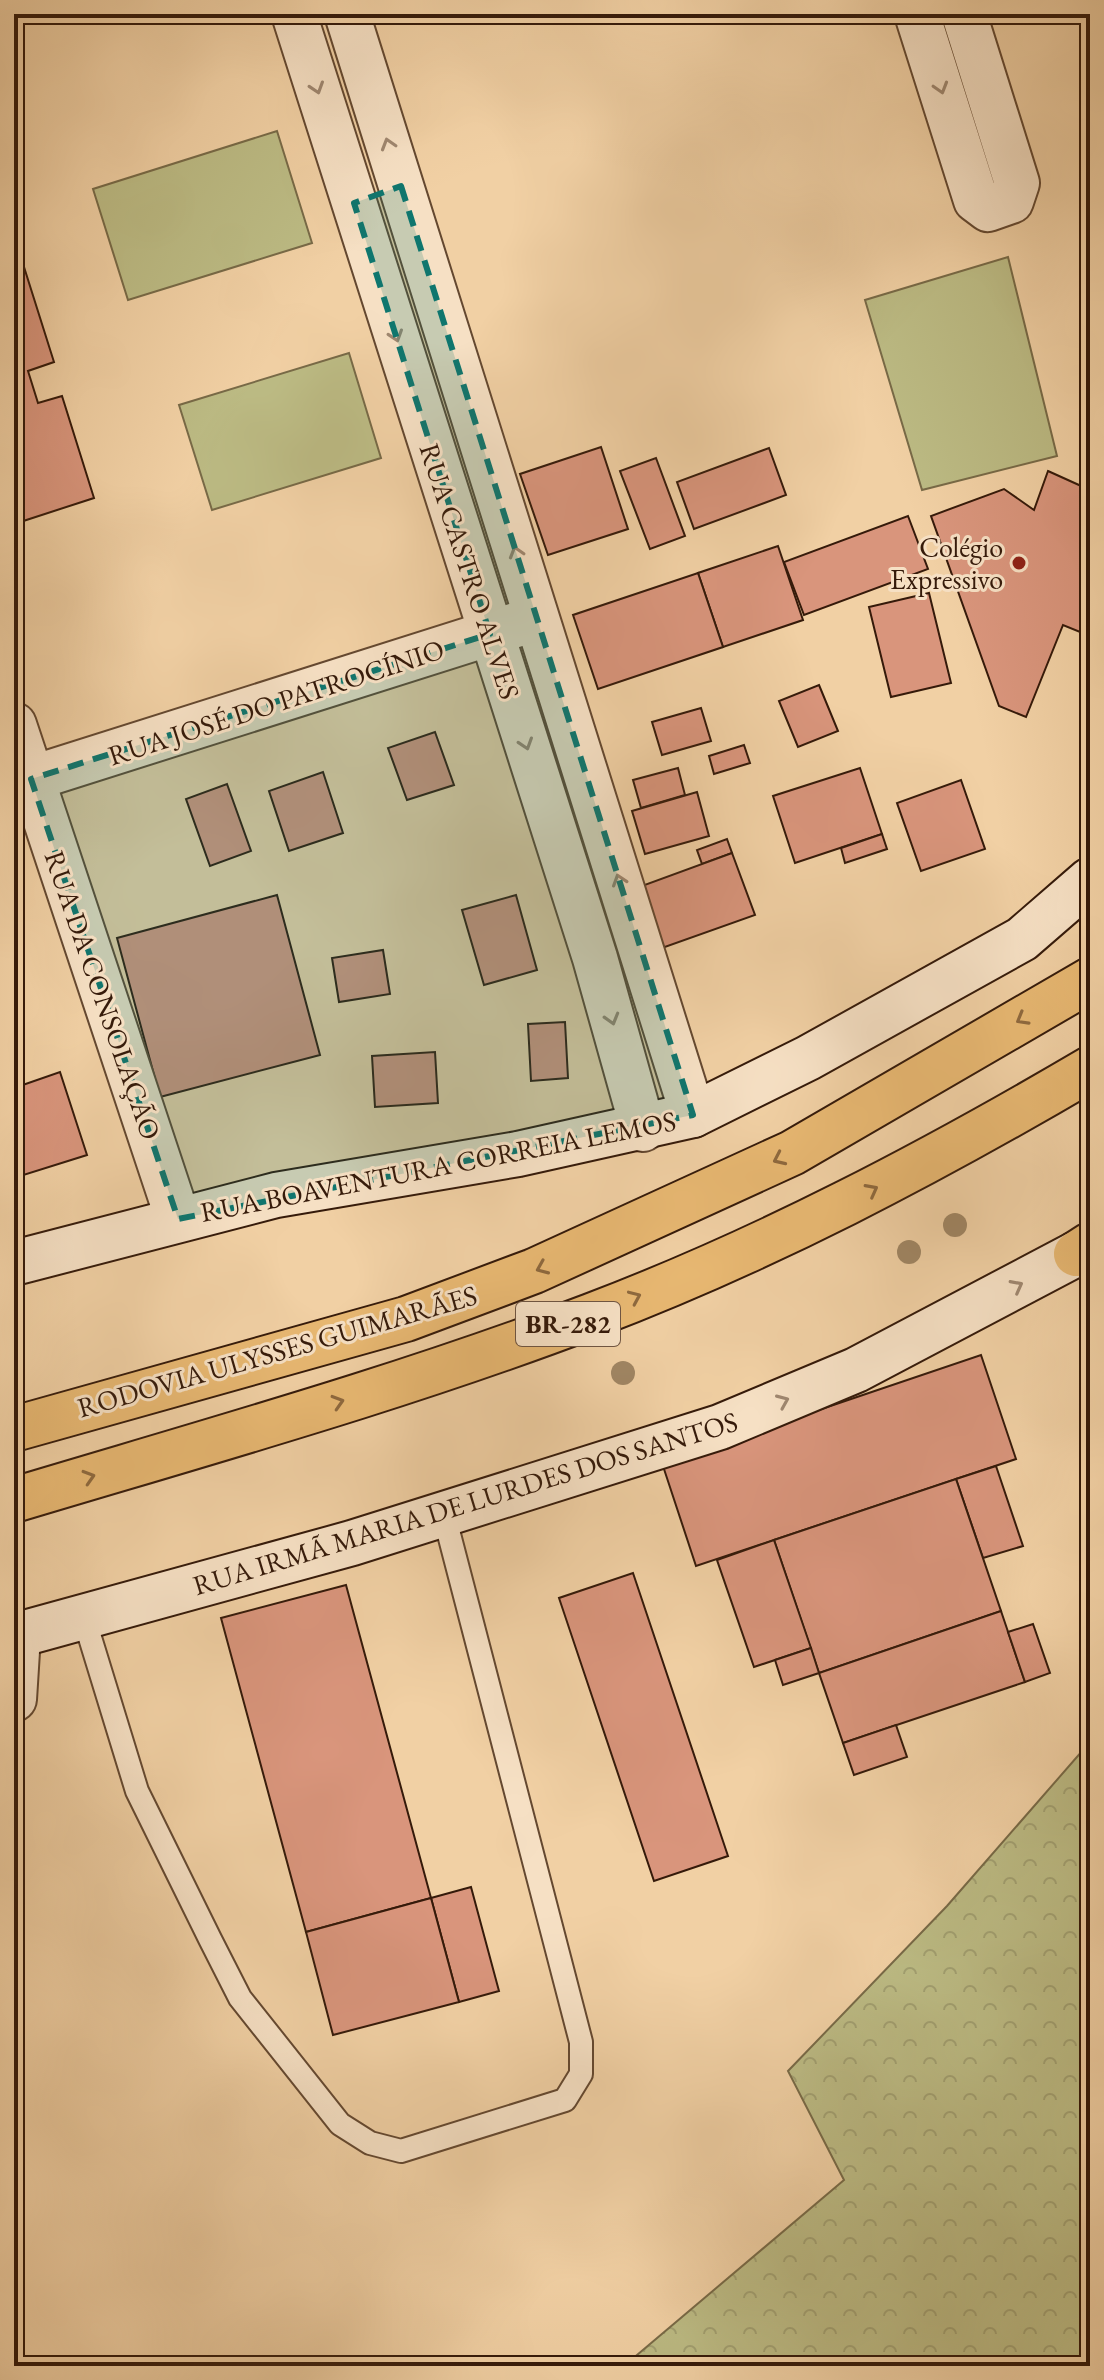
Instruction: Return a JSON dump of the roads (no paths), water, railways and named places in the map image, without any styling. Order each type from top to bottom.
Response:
[{"type":"highway","name":"RODOVIA ULYSSES GUIMARÃES","points":[[14,1429],[406,1319],[534,1271],[792,1153],[1090,980]]},
{"type":"highway","name":"BR-282","points":[[14,1500],[439,1371],[594,1315],[833,1211],[1000,1122],[1090,1069]]},
{"type":"street","name":"RUA CASTRO ALVES","points":[[294,14],[595,958],[643,1129]]},
{"type":"street","name":"RUA CASTRO ALVES","points":[[347,14],[693,1115]]},
{"type":"street","points":[[917,14],[976,200],[988,209],[1011,201],[1017,183],[964,14]]},
{"type":"street","points":[[354,203],[401,186]]},
{"type":"street","points":[[414,394],[461,377]]},
{"type":"street","name":"RUA JOSÉ DO PATROCÍNIO","points":[[22,782],[537,618]]},
{"type":"street","name":"RUA DA CONSOLAÇÃO","points":[[14,725],[22,782],[178,1219]]},
{"type":"street","points":[[548,813],[593,796]]},
{"type":"street","name":"RUA BOAVENTURA CORREIA LEMOS","points":[[14,1263],[276,1195],[391,1178],[643,1129],[693,1115],[808,1058],[1022,939],[1090,880]]},
{"type":"street","points":[[595,958],[638,939]]},
{"type":"street","name":"RUA IRMÃ MARIA DE LURDES DOS SANTOS","points":[[16,1636],[444,1515],[720,1427],[882,1357],[1083,1250]]},
{"type":"street","points":[[14,1699],[16,1636]]},
{"type":"lane","points":[[84,1618],[137,1791],[240,1998],[340,2124],[370,2143],[401,2151],[565,2100],[581,2074],[581,2042],[444,1515]]},
{"type":"place","name":"Colégio Expressivo","points":[[1019,563]]}]
